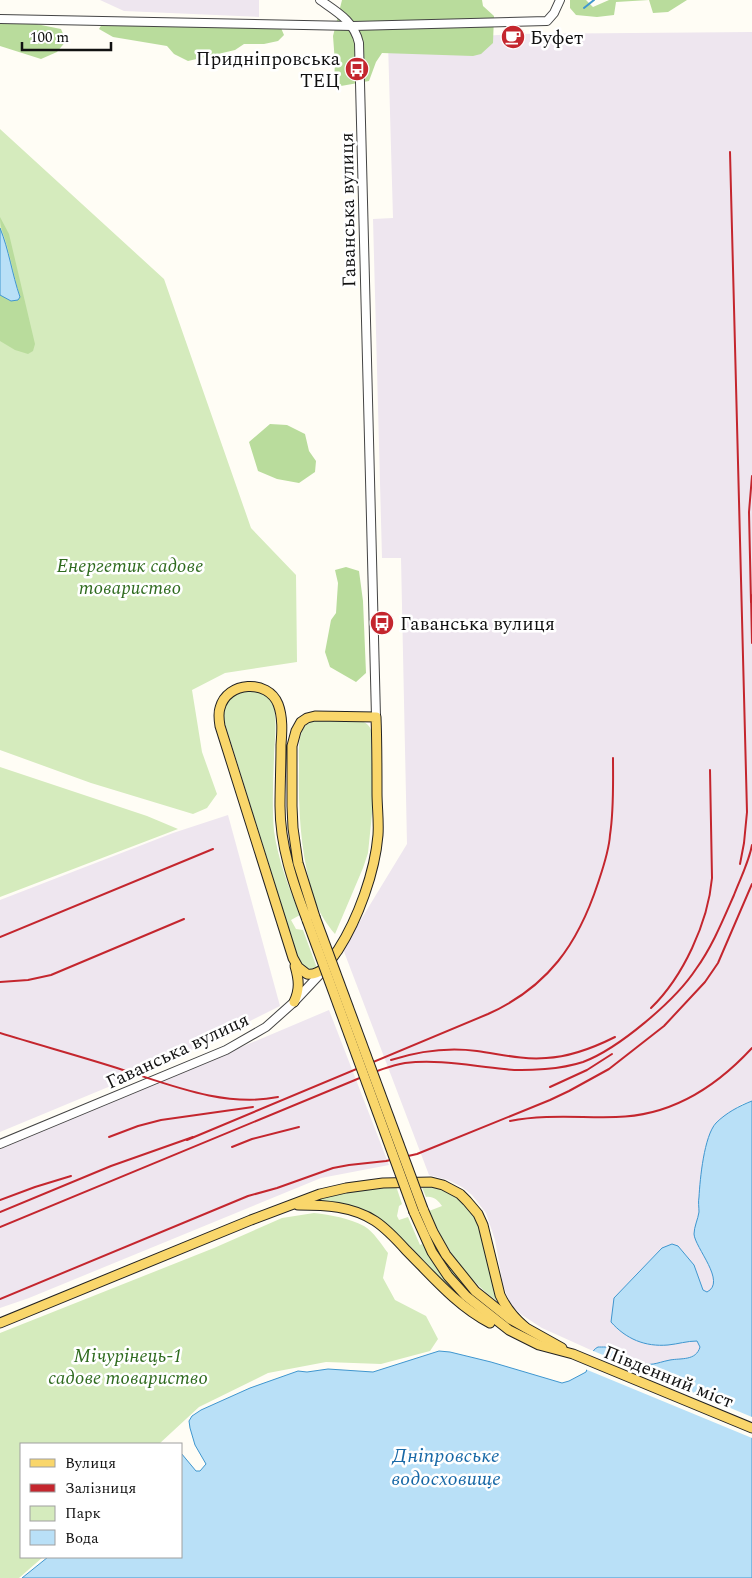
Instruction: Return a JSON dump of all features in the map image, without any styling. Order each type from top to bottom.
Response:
[{"type":"main road","points":[[294,1002],[299,986],[293,958],[224,740],[219,715],[220,706],[228,695],[234,690],[248,686],[264,688],[271,693],[275,697],[281,714],[280,808],[283,844],[292,880],[311,918],[418,1210],[428,1245],[448,1276],[466,1296],[509,1330]]},
{"type":"main road","points":[[311,918],[294,835],[292,746],[296,731],[301,722],[314,716],[376,717]]},
{"type":"main road","name":"Гаванська вулиця","points":[[326,966],[347,933],[362,900],[373,862],[378,835],[376,717]]},
{"type":"main road","points":[[293,958],[298,967],[307,974],[317,973],[326,966]]},
{"type":"main road","points":[[0,1323],[251,1220],[320,1194],[383,1183],[431,1182],[460,1194],[474,1207],[480,1220],[502,1301],[515,1318],[525,1327]]},
{"type":"main road","points":[[293,1205],[328,1205],[353,1211],[375,1221],[386,1229],[455,1298],[482,1318],[539,1345],[573,1354]]},
{"type":"main road","points":[[418,1210],[440,1245],[475,1291],[500,1312],[573,1354]]},
{"type":"main road","name":"Південний міст","points":[[573,1354],[752,1428]]},
{"type":"street","points":[[320,0],[344,16],[353,26]]},
{"type":"street","points":[[0,19],[353,26],[547,21],[554,13],[560,0]]},
{"type":"street","name":"Гаванська вулиця","points":[[353,26],[359,43],[360,69],[376,717]]},
{"type":"street","name":"Гаванська вулиця","points":[[0,1144],[226,1050],[266,1027],[294,1002],[326,966]]},
{"type":"shaded area","points":[[100,0],[259,0],[259,17],[124,11]]},
{"type":"shaded area","points":[[752,32],[752,1101],[742,1104],[715,1124],[705,1148],[697,1219],[699,1247],[712,1272],[714,1285],[711,1290],[707,1292],[703,1290],[686,1255],[678,1246],[662,1248],[614,1298],[614,1308],[655,1345],[669,1345],[691,1341],[697,1341],[699,1344],[699,1352],[685,1360],[670,1360],[653,1365],[633,1362],[598,1347],[593,1351],[542,1328],[513,1307],[503,1285],[495,1240],[486,1213],[472,1195],[462,1187],[448,1180],[429,1175],[343,949],[407,844],[401,558],[382,558],[373,219],[393,218],[388,42],[513,34]]},
{"type":"shaded area","points":[[228,815],[280,1006],[166,1063],[0,1132],[0,900],[173,833]]},
{"type":"shaded area","points":[[329,1010],[389,1165],[321,1178],[29,1298],[0,1308],[0,1149]]},
{"type":"green space","points":[[342,0],[482,0],[483,6],[494,16],[493,43],[481,54],[473,56],[382,53],[376,62],[369,81],[341,86],[334,80],[333,36]]},
{"type":"green space","points":[[570,0],[586,0],[593,7],[609,0],[649,0],[616,2],[614,15],[597,17],[576,15],[570,8]]},
{"type":"green space","points":[[649,0],[687,0],[668,12],[653,13]]},
{"type":"green space","points":[[0,23],[36,24],[61,29],[66,41],[57,52],[41,59],[0,46]]},
{"type":"green space","points":[[102,24],[281,28],[284,35],[278,41],[264,44],[244,44],[235,50],[188,61],[174,54],[167,46],[113,37],[99,29]]},
{"type":"green space","name":"Енергетик садове товариство","points":[[0,129],[164,279],[251,528],[296,575],[297,662],[225,673],[192,690],[202,752],[217,794],[207,808],[193,814],[91,783],[0,750]]},
{"type":"green space","points":[[0,217],[9,234],[35,344],[33,351],[28,354],[15,350],[0,341],[0,295],[11,301],[20,296],[1,228]]},
{"type":"green space","points":[[270,424],[287,425],[305,434],[309,451],[316,461],[315,472],[299,483],[277,479],[258,471],[249,442]]},
{"type":"green space","points":[[346,567],[359,571],[363,601],[366,673],[356,682],[330,667],[325,652],[331,620],[336,613],[338,583],[335,570]]},
{"type":"green space","points":[[252,690],[260,692],[269,698],[275,713],[274,831],[281,863],[300,915],[291,920],[296,929],[303,930],[317,968],[306,968],[299,961],[223,717],[226,705],[232,698]]},
{"type":"green space","points":[[355,720],[366,723],[371,730],[373,804],[368,853],[335,934],[317,905],[306,869],[299,801],[300,741],[302,730],[312,721]]},
{"type":"green space","points":[[0,767],[147,816],[178,829],[0,897]]},
{"type":"green space","points":[[421,1185],[435,1186],[455,1195],[473,1212],[478,1224],[497,1301],[475,1282],[449,1249],[429,1211],[442,1206],[435,1199],[426,1197]]},
{"type":"green space","points":[[396,1186],[402,1204],[399,1206],[397,1216],[399,1220],[408,1217],[420,1245],[422,1244],[439,1271],[463,1299],[447,1286],[412,1248],[379,1219],[311,1201],[346,1191]]},
{"type":"green space","name":"Мічурінець-1 садове товариство","points":[[314,1213],[352,1221],[368,1229],[388,1253],[383,1278],[395,1300],[426,1316],[438,1339],[430,1351],[381,1364],[326,1362],[268,1373],[199,1407],[160,1443],[20,1443],[20,1558],[42,1558],[19,1578],[0,1578],[0,1333],[214,1248],[282,1218]]},
{"type":"green space","points":[[422,1219],[446,1263],[468,1289],[556,1348],[504,1320],[473,1296],[447,1267],[436,1250]]},
{"type":"water","points":[[0,228],[20,297],[18,300],[11,301],[0,295]]},
{"type":"water","name":"Дніпровське водосховище","points":[[752,1101],[752,1578],[22,1578],[47,1558],[182,1558],[182,1454],[196,1471],[200,1471],[206,1464],[195,1445],[190,1428],[189,1421],[192,1416],[250,1388],[298,1371],[307,1372],[328,1369],[373,1372],[439,1351],[491,1362],[562,1383],[586,1372],[591,1354],[598,1347],[611,1347],[635,1362],[646,1364],[692,1357],[700,1347],[697,1341],[652,1345],[636,1341],[623,1333],[611,1322],[614,1298],[662,1248],[672,1244],[678,1246],[694,1265],[703,1290],[707,1292],[712,1287],[714,1281],[712,1273],[694,1234],[699,1212],[703,1158],[708,1138],[716,1123],[742,1105]]},
{"type":"pier","points":[[591,1350],[752,1417],[752,1438],[585,1369]]},
{"type":"waterway","points":[[584,8],[594,0]]},
{"type":"railway","points":[[730,152],[747,812],[740,864]]},
{"type":"railway","points":[[751,602],[749,512],[752,476]]},
{"type":"railway","points":[[751,595],[752,643]]},
{"type":"railway","points":[[187,1140],[488,1014],[528,991],[544,977],[558,961],[581,925],[606,859],[611,825],[613,758]]},
{"type":"railway","points":[[651,1008],[673,981],[692,948],[710,895],[712,878],[710,770]]},
{"type":"railway","points":[[0,1227],[392,1066],[405,1063],[430,1062],[455,1063],[509,1070],[530,1070],[569,1066],[597,1056],[645,1023],[687,982],[707,952],[721,924],[749,858],[752,845]]},
{"type":"railway","points":[[0,937],[213,849]]},
{"type":"railway","points":[[0,1299],[248,1196],[333,1168],[386,1161],[417,1154],[550,1100],[609,1069],[664,1026],[705,982],[718,963],[752,884]]},
{"type":"railway","points":[[0,982],[28,980],[51,975],[184,919]]},
{"type":"railway","points":[[0,1033],[196,1093],[237,1099],[258,1100],[278,1097]]},
{"type":"railway","points":[[391,1060],[423,1052],[455,1049],[528,1058],[555,1057],[581,1051],[615,1037]]},
{"type":"railway","points":[[510,1121],[550,1117],[616,1117],[655,1111],[691,1097],[707,1087],[752,1048]]},
{"type":"railway","points":[[550,1087],[587,1070],[612,1054]]},
{"type":"railway","points":[[109,1137],[161,1120],[253,1107]]},
{"type":"railway","points":[[232,1147],[252,1139],[299,1127]]},
{"type":"railway","points":[[0,1212],[111,1166],[193,1137]]},
{"type":"railway","points":[[0,1200],[71,1176]]},
{"type":"place","name":"Буфет","points":[[513,37]]},
{"type":"place","name":"Придніпровська ТЕЦ","points":[[357,69]]},
{"type":"place","name":"Гаванська вулиця","points":[[382,623]]}]
